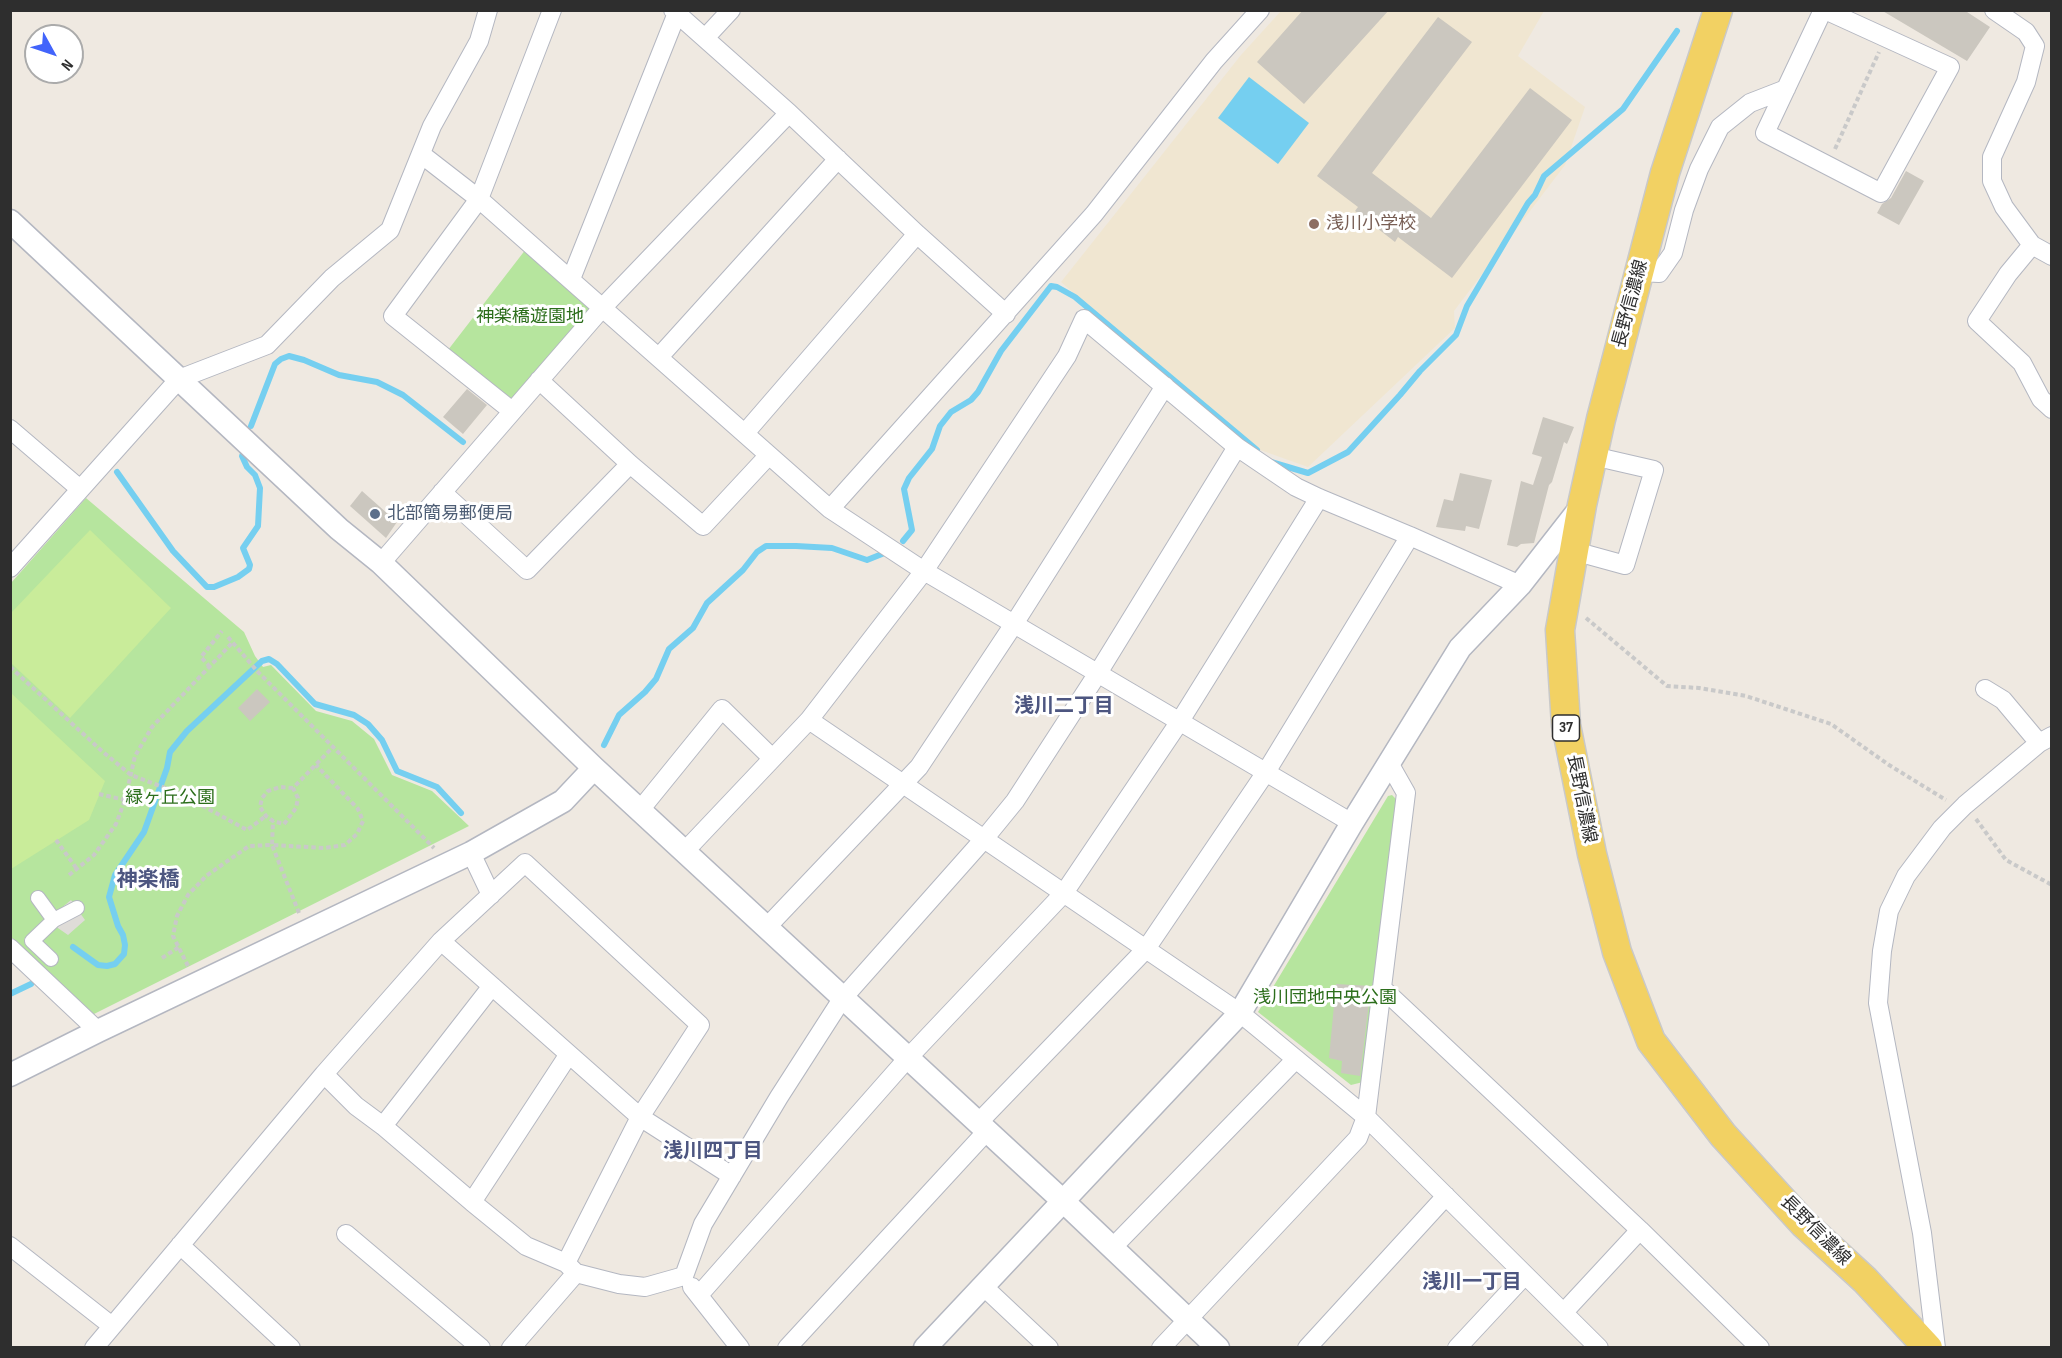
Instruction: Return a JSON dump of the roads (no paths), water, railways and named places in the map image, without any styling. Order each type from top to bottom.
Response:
[{"type":"main road","name":"長野信濃線","points":[[1718,10],[1665,173],[1601,419],[1582,506],[1560,630],[1566,726],[1592,854],[1617,952],[1651,1041],[1723,1135],[1804,1224],[1865,1280],[1928,1347]]},
{"type":"street","points":[[10,568],[178,379],[267,345],[332,278],[390,230],[432,126],[479,41],[488,10]]},
{"type":"street","points":[[512,411],[393,316],[479,199],[552,10]]},
{"type":"street","points":[[705,38],[731,10]]},
{"type":"street","points":[[830,509],[1094,214],[1214,61],[1260,10]]},
{"type":"street","points":[[1824,10],[1950,67],[1881,193],[1766,133],[1824,10]]},
{"type":"street","points":[[1994,10],[2026,32],[2035,46],[2026,82],[1992,157],[1992,181],[2004,207],[2032,245],[2052,256]]},
{"type":"street","points":[[571,279],[675,12],[789,113],[1006,314]]},
{"type":"street","points":[[1639,272],[1659,273],[1673,254],[1684,210],[1699,169],[1720,127],[1750,103],[1786,89]]},
{"type":"street","points":[[381,563],[603,307],[789,113]]},
{"type":"street","points":[[421,154],[479,199],[830,509],[924,571],[1353,823]]},
{"type":"street","points":[[659,357],[838,159]]},
{"type":"street","points":[[10,221],[339,529],[381,563],[594,768],[1113,1247],[1218,1347]]},
{"type":"street","points":[[745,433],[917,234]]},
{"type":"street","points":[[2032,245],[2008,274],[1977,321],[2022,363],[2041,399],[2052,409]]},
{"type":"street","points":[[685,851],[809,720],[924,571],[1067,356],[1084,319],[1237,447],[1296,486],[1520,585]]},
{"type":"street","points":[[539,380],[630,464],[704,526],[769,455]]},
{"type":"street","points":[[766,928],[919,767],[1014,624],[1166,386]]},
{"type":"street","points":[[10,429],[80,489]]},
{"type":"street","points":[[684,1276],[703,1224],[842,999],[1015,801],[1098,673],[1237,447]]},
{"type":"street","points":[[1574,551],[1625,565],[1654,470],[1593,456]]},
{"type":"street","points":[[442,492],[527,570],[630,464]]},
{"type":"street","points":[[699,1295],[908,1059],[1064,893],[1180,721],[1319,498]]},
{"type":"street","points":[[925,1347],[1240,1013],[1460,648],[1520,585],[1582,506]]},
{"type":"street","points":[[787,1347],[983,1127],[1146,950],[1266,772],[1410,536]]},
{"type":"street","points":[[1936,1347],[1922,1233],[1878,1004],[1882,951],[1889,911],[1906,876],[1942,828],[1965,805],[2045,739],[2003,700],[1985,689]]},
{"type":"street","points":[[640,810],[722,709],[772,758]]},
{"type":"street","points":[[809,720],[1240,1013],[1366,1117],[1599,1347]]},
{"type":"street","points":[[1161,1347],[1358,1138],[1366,1117],[1406,792],[1389,763]]},
{"type":"street","points":[[10,1075],[471,853],[563,801],[594,768]]},
{"type":"street","points":[[471,853],[491,895]]},
{"type":"street","points":[[94,1347],[324,1074],[441,941],[525,863],[700,1024],[640,1117],[571,1268],[514,1347]]},
{"type":"street","points":[[38,898],[54,921]]},
{"type":"street","points":[[51,959],[32,941],[54,921],[77,908]]},
{"type":"street","points":[[441,941],[640,1117],[732,1176]]},
{"type":"street","points":[[10,948],[99,1031]]},
{"type":"street","points":[[383,1126],[492,986]]},
{"type":"street","points":[[1382,988],[1640,1230],[1760,1347]]},
{"type":"street","points":[[472,1202],[569,1054]]},
{"type":"street","points":[[1113,1247],[1296,1059]]},
{"type":"street","points":[[324,1074],[356,1106],[526,1246],[571,1268],[619,1284],[645,1287],[684,1276]]},
{"type":"street","points":[[1307,1347],[1446,1196]]},
{"type":"street","points":[[1564,1312],[1640,1230]]},
{"type":"street","points":[[346,1234],[481,1347]]},
{"type":"street","points":[[180,1245],[291,1347]]},
{"type":"street","points":[[10,1246],[112,1326]]},
{"type":"street","points":[[1457,1347],[1525,1275]]},
{"type":"street","points":[[684,1276],[740,1347]]},
{"type":"street","points":[[983,1286],[1048,1347]]},
{"type":"water","points":[[1249,77],[1309,123],[1278,164],[1218,118]]},
{"type":"waterway","points":[[1271,462],[1308,473],[1348,452],[1420,371],[1456,335],[1467,306],[1535,195],[1544,176],[1623,109],[1677,31]]},
{"type":"waterway","points":[[903,541],[912,530],[904,489],[909,478],[932,449],[940,426],[951,412],[971,400],[978,392],[1001,351],[1051,286],[1075,297],[1257,450]]},
{"type":"waterway","points":[[251,426],[275,364],[289,356],[339,375],[377,382],[403,395],[463,442]]},
{"type":"waterway","points":[[117,472],[173,551],[207,587],[214,587],[238,577],[249,569],[250,565],[243,548],[258,526],[260,488],[255,475],[247,467],[242,456],[244,451]]},
{"type":"waterway","points":[[604,745],[619,715],[656,679],[669,649],[693,628],[707,603],[743,570],[757,552],[766,546],[796,546],[832,548],[867,560],[882,554]]},
{"type":"waterway","points":[[73,947],[98,965],[115,964],[124,954],[123,935],[109,897],[115,875],[144,832],[167,768],[170,752],[187,731],[262,661],[269,659],[277,664],[315,704],[354,715],[368,724],[382,740],[397,771],[437,787],[461,813]]},
{"type":"waterway","points":[[10,994],[31,984]]},
{"type":"place","name":"浅川小学校","points":[[1314,224]]},
{"type":"place","name":"北部簡易郵便局","points":[[375,514]]},
{"type":"district","name":"浅川二丁目","points":[[1064,707]]},
{"type":"district","name":"神楽橋","points":[[148,881]]},
{"type":"district","name":"浅川四丁目","points":[[713,1152]]},
{"type":"district","name":"浅川一丁目","points":[[1472,1283]]},
{"type":"park label","name":"神楽橋遊園地","points":[[530,317]]},
{"type":"park label","name":"緑ヶ丘公園","points":[[170,798]]},
{"type":"park label","name":"浅川団地中央公園","points":[[1325,998]]}]
